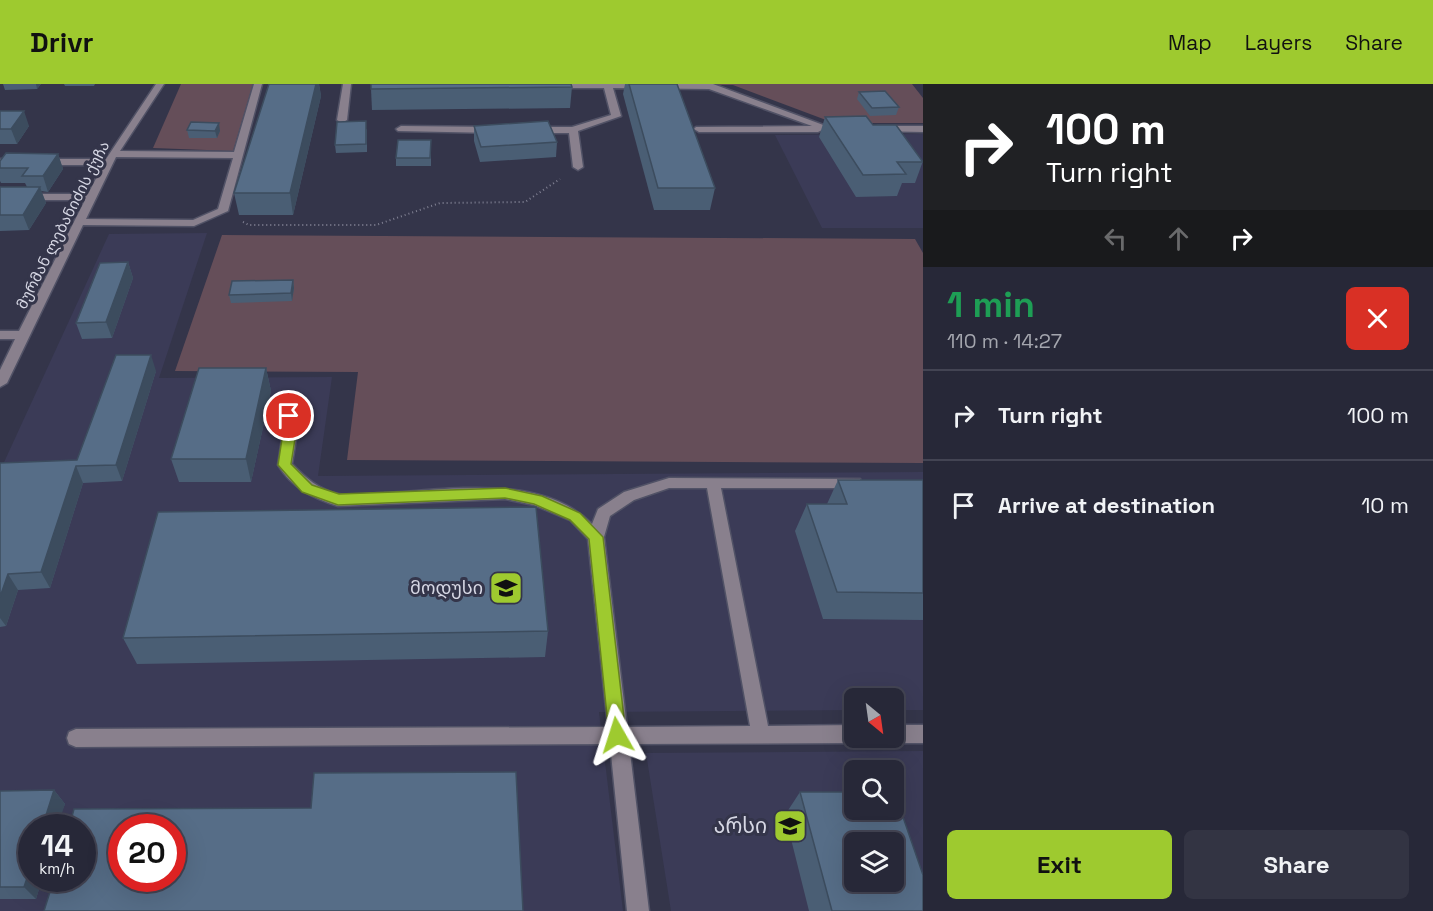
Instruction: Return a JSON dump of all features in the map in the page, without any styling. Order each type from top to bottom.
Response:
[{"type":"street","name":"მურმან ლებანიძის ქუჩა","points":[[0,383],[112,158],[160,84]]},
{"type":"street","points":[[79,222],[194,223],[223,211],[258,84]]},
{"type":"street","points":[[342,120],[346,84]]},
{"type":"street","points":[[540,85],[710,86],[829,129]]},
{"type":"street","points":[[527,130],[573,130],[616,116],[608,85]]},
{"type":"street","points":[[401,129],[504,130]]},
{"type":"street","points":[[699,129],[841,129]]},
{"type":"street","points":[[864,129],[923,129]]},
{"type":"street","points":[[573,130],[578,167]]},
{"type":"street","points":[[0,162],[238,155]]},
{"type":"street","points":[[0,197],[92,197]]},
{"type":"street","points":[[0,335],[24,335]]},
{"type":"street","points":[[289,416],[289,439],[285,465],[307,488],[338,500],[505,493],[537,500],[575,516],[596,537]]},
{"type":"street","points":[[638,911],[596,537],[603,513],[629,496],[669,483],[876,483]]},
{"type":"street","points":[[713,483],[761,735]]},
{"type":"street","points":[[76,738],[844,734]]},
{"type":"street","points":[[904,734],[923,734]]},
{"type":"path","points":[[223,211],[249,225],[376,225],[440,202],[525,202],[578,167]]},
{"type":"shaded area","points":[[181,84],[253,84],[233,151],[153,148]]},
{"type":"shaded area","points":[[634,84],[912,84],[923,98],[923,123],[834,123],[733,85]]},
{"type":"shaded area","points":[[923,134],[923,228],[822,228],[775,135]]},
{"type":"shaded area","name":"მოდუსი","points":[[207,233],[159,378],[332,377],[318,476],[923,472],[923,710],[904,710],[904,688],[844,688],[844,710],[599,712],[623,911],[0,911],[0,471],[109,234]]},
{"type":"shaded area","points":[[222,235],[915,239],[923,253],[923,463],[347,460],[358,372],[175,371]]},
{"type":"shaded area","name":"არსი","points":[[923,751],[923,911],[671,911],[646,753]]},
{"type":"building","points":[[269,84],[316,84],[290,193],[234,193]]},
{"type":"building","points":[[371,84],[571,84],[572,87],[371,89]]},
{"type":"building","points":[[629,84],[677,84],[715,188],[658,188]]},
{"type":"building","points":[[885,91],[899,107],[872,108],[859,92]]},
{"type":"building","points":[[0,111],[24,111],[11,129],[0,129]]},
{"type":"building","points":[[866,116],[873,125],[896,125],[923,162],[897,162],[906,174],[863,175],[825,117]]},
{"type":"building","points":[[366,121],[366,144],[335,145],[337,122]]},
{"type":"building","points":[[548,121],[557,142],[481,147],[474,126]]},
{"type":"building","points":[[191,122],[219,123],[215,131],[187,130]]},
{"type":"building","points":[[398,140],[431,140],[430,158],[396,158]]},
{"type":"building","points":[[6,153],[58,154],[43,176],[22,176],[28,168],[0,168],[0,161]]},
{"type":"building","points":[[0,187],[40,187],[23,215],[0,215]]},
{"type":"building","points":[[128,262],[106,322],[76,323],[100,263]]},
{"type":"building","points":[[293,280],[291,293],[229,295],[232,281]]},
{"type":"building","points":[[116,355],[151,355],[116,465],[76,466],[41,572],[8,574],[0,597],[0,463],[77,460]]},
{"type":"building","points":[[199,368],[266,368],[246,459],[171,459]]},
{"type":"building","points":[[838,480],[923,480],[923,593],[837,592],[807,504],[847,504]]},
{"type":"building","points":[[536,507],[548,631],[123,638],[158,512]]},
{"type":"building","points":[[516,772],[523,911],[44,911],[50,892],[96,892],[96,814],[73,814],[74,809],[311,808],[314,773]]},
{"type":"building","points":[[54,790],[46,814],[18,814],[18,887],[0,887],[0,791]]},
{"type":"building","points":[[800,792],[844,792],[844,820],[904,820],[923,875],[923,911],[832,911]]},
{"type":"place","name":"მოდუსი","points":[[506,588]]},
{"type":"place","name":"არსი","points":[[790,826]]},
{"type":"route","points":[[289,416],[289,439],[285,465],[307,488],[338,500],[505,493],[537,500],[575,516],[596,537],[617,735]]}]
